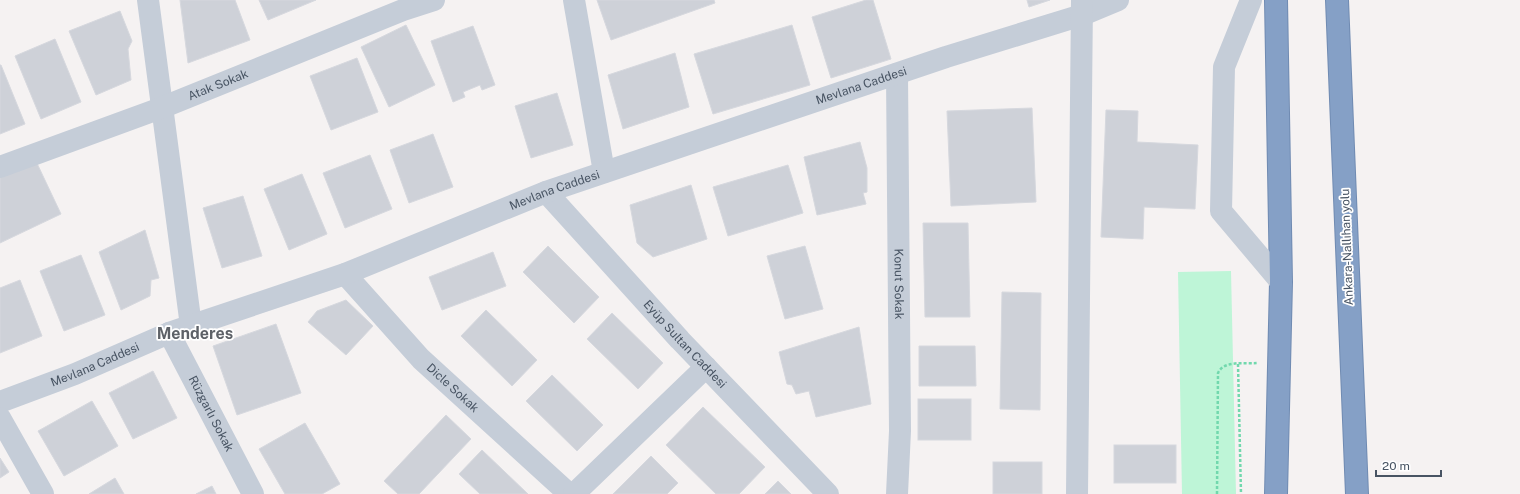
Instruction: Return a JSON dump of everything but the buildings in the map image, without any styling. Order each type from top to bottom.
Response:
[{"type":"highway","points":[[1276,0],[1281,282],[1276,494]]},
{"type":"highway","name":"Ankara-Nallıhan yolu","points":[[1337,0],[1357,494]]},
{"type":"street","points":[[148,0],[192,326]]},
{"type":"street","name":"Atak Sokak","points":[[0,167],[162,108],[403,10],[434,0]]},
{"type":"street","points":[[574,0],[604,172]]},
{"type":"street","name":"Mevlana Caddesi","points":[[0,402],[75,374],[170,333],[345,274],[546,192],[897,74],[1082,8],[1118,0]]},
{"type":"street","points":[[1252,0],[1224,67],[1221,211],[1281,282]]},
{"type":"street","points":[[1076,494],[1082,8]]},
{"type":"street","name":"Konut Sokak","points":[[897,74],[900,431],[897,494]]},
{"type":"street","name":"Eyüp Sultan Caddesi","points":[[546,192],[706,367],[828,494]]},
{"type":"street","name":"Dicle Sokak","points":[[345,274],[421,359],[569,494]]},
{"type":"street","name":"Rüzgarlı Sokak","points":[[170,333],[254,494]]},
{"type":"street","points":[[574,494],[706,367]]},
{"type":"street","points":[[0,418],[43,494]]},
{"type":"path","points":[[1217,494],[1218,373],[1226,364],[1279,361]]},
{"type":"path","points":[[1238,364],[1241,494]]},
{"type":"green space","points":[[1231,271],[1236,494],[1182,494],[1178,272]]},
{"type":"district","name":"Menderes","points":[[195,333]]}]
